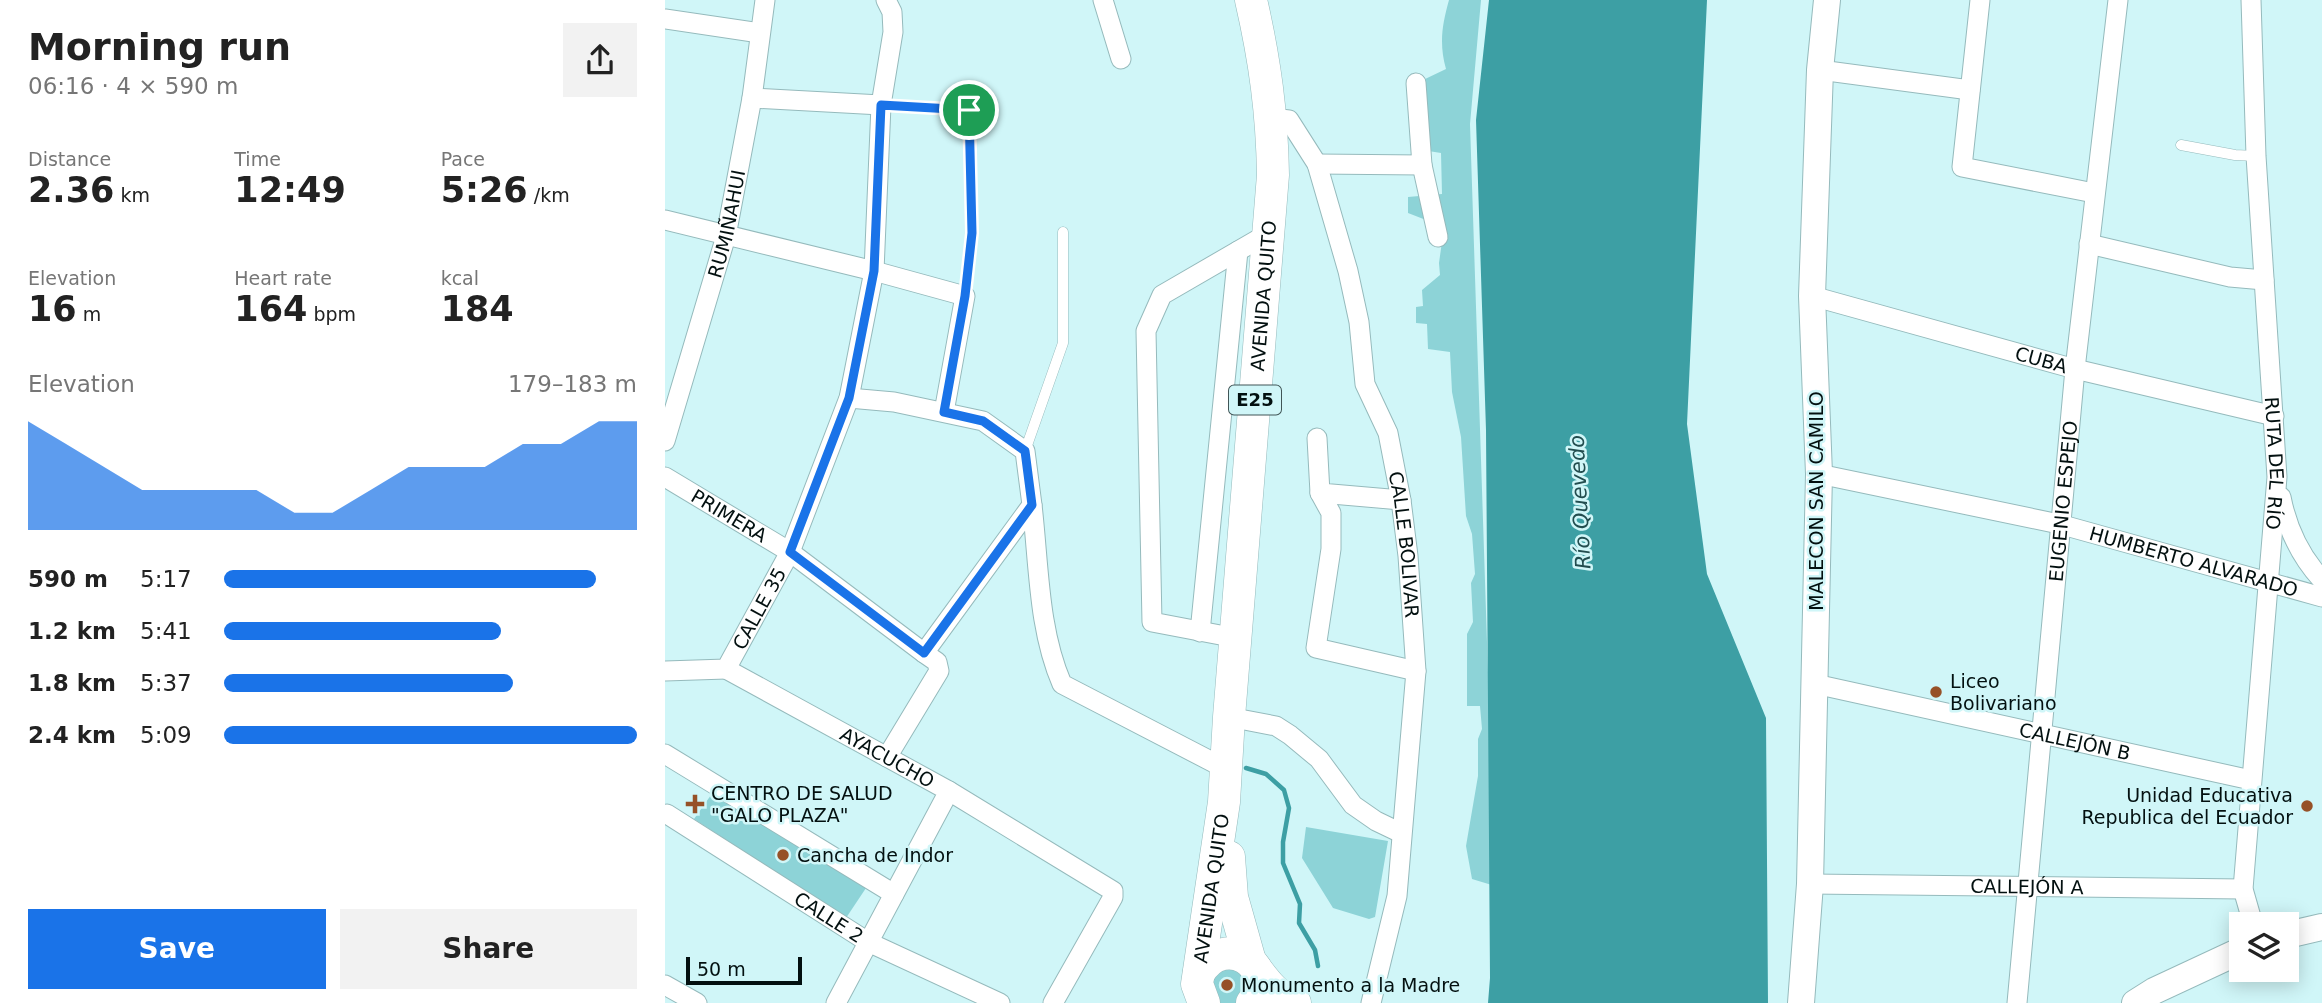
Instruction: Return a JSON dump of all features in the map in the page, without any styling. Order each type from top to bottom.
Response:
[{"type":"highway","name":"AVENIDA QUITO","points":[[1200,993],[1224,802],[1273,175],[1272,118],[1263,51],[1251,0]]},
{"type":"highway","name":"AVENIDA QUITO","points":[[1224,802],[1232,897],[1253,965]]},
{"type":"highway","name":"E25","points":[[1200,993],[1212,957],[1232,953],[1253,965],[1279,996],[1295,1003]]},
{"type":"highway","name":"E25","points":[[1252,1003],[1259,989],[1253,965]]},
{"type":"main road","name":"MALECON SAN CAMILO","points":[[1801,1003],[1810,884],[1819,474],[1812,296],[1820,70],[1827,0]]},
{"type":"main road","points":[[2299,932],[2322,927]]},
{"type":"main road","points":[[2135,1003],[2154,991],[2229,956]]},
{"type":"street","name":"RUMIÑAHUI","points":[[665,442],[726,236],[752,98],[765,0]]},
{"type":"street","name":"CALLE 35","points":[[665,671],[726,669],[790,552],[849,398],[874,271],[881,105],[893,32],[893,12],[886,0]]},
{"type":"street","points":[[1103,0],[1121,59]]},
{"type":"street","points":[[1980,0],[1962,167],[2094,193]]},
{"type":"street","name":"EUGENIO ESPEJO","points":[[2017,1003],[2059,524],[2117,0]]},
{"type":"street","name":"RUTA DEL RÍO","points":[[2250,912],[2243,889],[2277,478],[2256,156],[2251,0]]},
{"type":"street","points":[[665,19],[761,33]]},
{"type":"street","points":[[1820,70],[1970,90]]},
{"type":"street","points":[[1416,83],[1422,165],[1438,237]]},
{"type":"street","points":[[752,98],[881,105]]},
{"type":"street","name":"CALLE BOLIVAR","points":[[1272,118],[1289,120],[1317,164],[1348,271],[1359,323],[1365,384],[1388,433],[1402,500],[1416,671],[1397,895],[1371,1003]]},
{"type":"street","points":[[1317,164],[1422,165]]},
{"type":"street","points":[[665,220],[965,296],[944,412]]},
{"type":"street","points":[[1236,638],[1152,622],[1146,331],[1162,295],[1269,233]]},
{"type":"street","points":[[2089,244],[2230,277],[2263,280]]},
{"type":"street","points":[[1200,632],[1238,251]]},
{"type":"street","name":"CUBA","points":[[1812,296],[2075,369],[2274,416]]},
{"type":"street","points":[[849,398],[894,401],[983,421],[1025,451],[1047,636],[1053,663],[1062,684],[1226,769]]},
{"type":"street","points":[[1317,438],[1320,493],[1331,513],[1331,549],[1316,648],[1416,671]]},
{"type":"street","name":"HUMBERTO ALVARADO","points":[[1819,474],[2059,524],[2322,597]]},
{"type":"street","name":"PRIMERA","points":[[665,477],[790,552],[924,653]]},
{"type":"street","points":[[2277,478],[2290,531],[2301,552],[2322,580]]},
{"type":"street","points":[[1320,493],[1402,500]]},
{"type":"street","points":[[887,757],[939,671],[937,663],[924,653],[1032,505]]},
{"type":"street","name":"AYACUCHO","points":[[726,669],[949,791],[836,1003]]},
{"type":"street","name":"CALLEJÓN B","points":[[1815,684],[2251,780]]},
{"type":"street","points":[[1229,717],[1276,726],[1290,735],[1319,759],[1353,805],[1376,821],[1401,833]]},
{"type":"street","points":[[665,754],[894,894]]},
{"type":"street","points":[[949,791],[1114,891],[1114,897],[1052,1003]]},
{"type":"street","name":"CALLE 2","points":[[666,811],[868,942],[1000,1003]]},
{"type":"street","name":"CALLEJÓN A","points":[[1810,884],[2243,889]]},
{"type":"street","points":[[665,985],[697,1003]]},
{"type":"lane","points":[[2181,145],[2256,156]]},
{"type":"lane","points":[[1025,451],[1063,343],[1063,232]]},
{"type":"path","points":[[881,105],[969,110],[972,233],[965,296]]},
{"type":"shaded area","points":[[1449,0],[1481,0],[1470,124],[1495,886],[1472,879],[1466,846],[1478,776],[1478,739],[1482,729],[1480,706],[1467,706],[1467,634],[1473,622],[1471,583],[1475,574],[1472,534],[1466,516],[1461,437],[1452,392],[1450,352],[1428,349],[1427,324],[1416,323],[1416,307],[1423,306],[1422,290],[1440,275],[1444,227],[1408,213],[1408,197],[1442,194],[1441,153],[1422,150],[1423,80],[1446,69],[1442,34]]},
{"type":"shaded area","points":[[716,788],[866,888],[846,918],[694,819]]},
{"type":"shaded area","points":[[1306,827],[1388,841],[1375,917],[1369,919],[1333,908],[1302,858]]},
{"type":"shaded area","points":[[1214,967],[1248,971],[1242,1003],[1216,1003],[1207,979]]},
{"type":"water","name":"Río Quevedo","points":[[1489,0],[1707,0],[1687,424],[1707,574],[1766,718],[1768,1003],[1488,1003],[1486,430],[1476,120]]},
{"type":"waterway","points":[[1246,768],[1266,774],[1284,790],[1289,808],[1283,842],[1283,863],[1300,904],[1299,923],[1315,950],[1318,966]]},
{"type":"place","name":"Liceo Bolivariano","points":[[1936,692]]},
{"type":"place","name":"CENTRO DE SALUD \"GALO PLAZA\"","points":[[695,804]]},
{"type":"place","name":"Unidad Educativa Republica del Ecuador","points":[[2307,806]]},
{"type":"place","name":"Cancha de Indor","points":[[783,855]]},
{"type":"place","name":"Monumento a la Madre","points":[[1227,985]]},
{"type":"route","points":[[881,105],[969,110],[972,233],[965,296],[944,412],[983,421],[1025,451],[1032,505],[924,653],[790,552],[849,398],[874,271],[881,105]]}]
